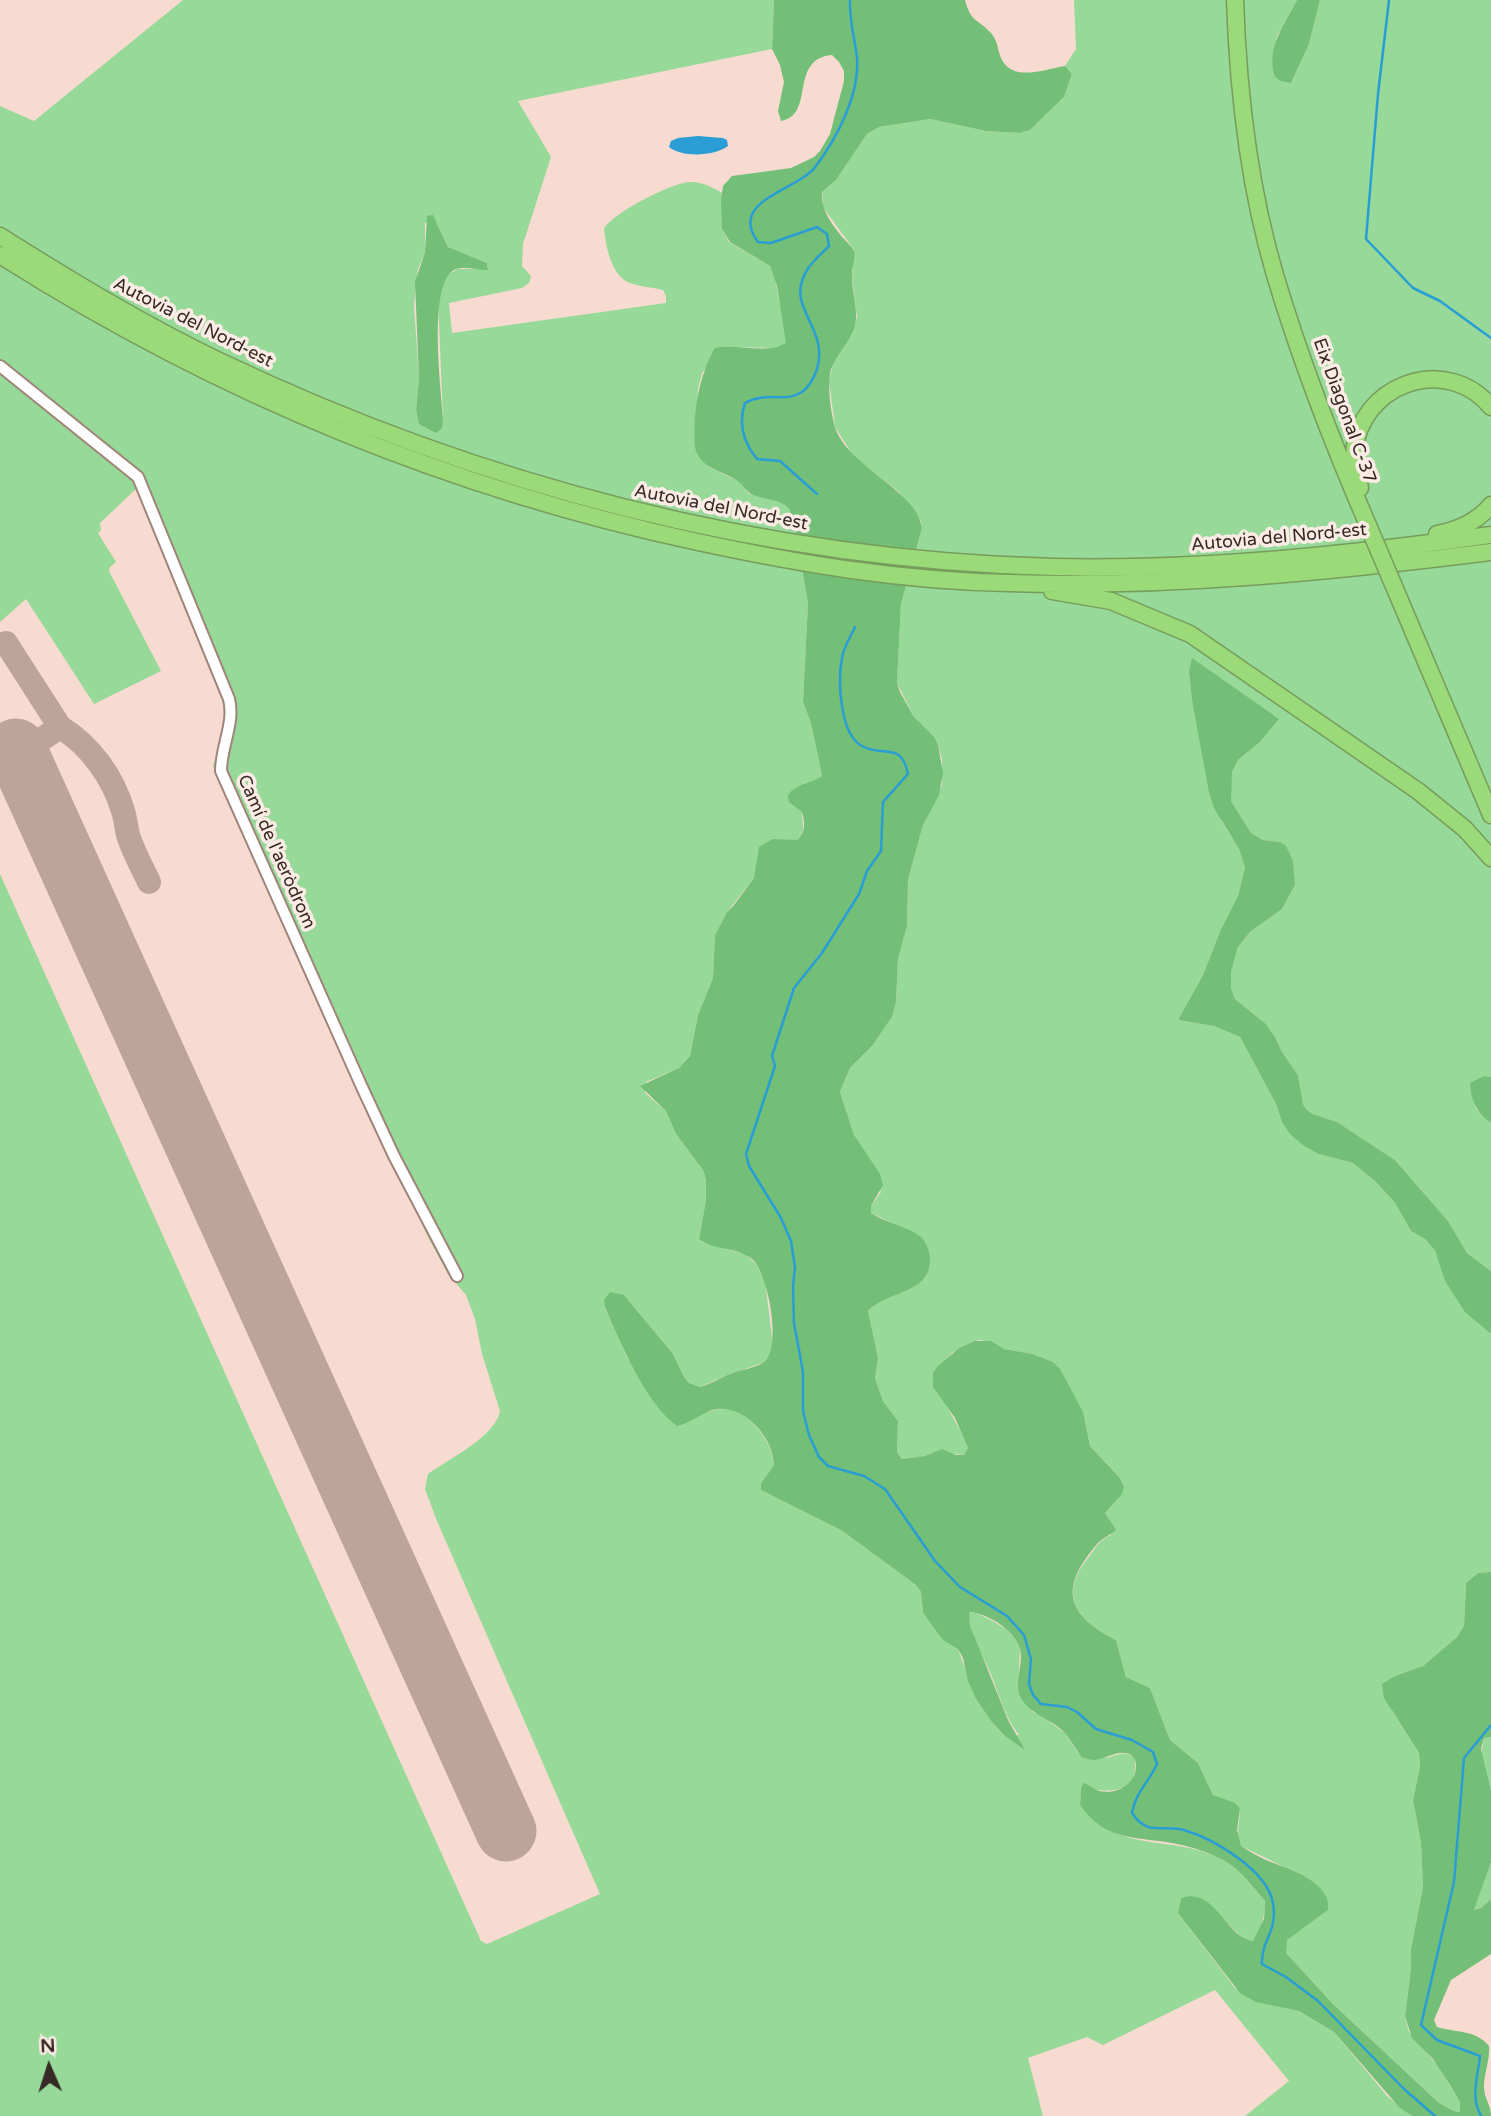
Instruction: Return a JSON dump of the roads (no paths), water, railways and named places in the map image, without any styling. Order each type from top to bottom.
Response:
[{"type":"highway","name":"Eix Diagonal C-37","points":[[1234,0],[1242,99],[1254,179],[1275,274],[1325,424],[1491,815]]},
{"type":"highway","name":"Autovia del Nord-est","points":[[0,236],[131,315],[214,359],[289,393],[473,465],[595,501],[674,520],[791,542],[960,562],[1114,567],[1211,565],[1294,558],[1491,535]]},
{"type":"highway","name":"Autovia del Nord-est","points":[[0,255],[131,334],[235,387],[333,431],[466,480],[554,507],[636,529],[792,562],[893,575],[1004,583],[1157,583],[1318,573],[1491,552]]},
{"type":"highway","points":[[1367,526],[1367,508],[1356,469],[1355,443],[1365,416],[1375,404],[1398,386],[1431,379],[1463,386],[1475,392],[1491,407]]},
{"type":"highway","points":[[1294,558],[1315,550],[1454,530],[1479,517],[1491,505]]},
{"type":"highway","points":[[1004,583],[1111,601],[1190,634],[1418,791],[1465,829],[1491,858]]},
{"type":"street","name":"Camí de l'aeròdrom","points":[[0,366],[138,477],[229,699],[232,715],[221,771],[394,1156],[457,1276]]},
{"type":"water","points":[[678,138],[723,138],[727,140],[728,146],[715,152],[698,154],[682,153],[669,147],[671,141]]},
{"type":"waterway","points":[[817,494],[780,461],[757,459],[745,439],[742,418],[745,403],[761,398],[796,395],[802,392],[815,376],[819,356],[818,344],[800,295],[808,268],[829,246],[827,234],[817,227],[771,243],[758,242],[751,228],[751,216],[758,206],[807,175],[816,166],[846,115],[857,72],[850,0]]},
{"type":"waterway","points":[[1389,0],[1366,239],[1413,288],[1440,301],[1491,338]]},
{"type":"waterway","points":[[855,627],[844,650],[841,667],[842,705],[849,730],[854,740],[862,746],[896,753],[901,757],[908,774],[883,802],[881,851],[867,871],[859,894],[822,953],[794,988],[772,1056],[775,1066],[746,1154],[749,1166],[781,1218],[791,1241],[795,1267],[794,1323],[803,1372],[803,1411],[809,1435],[819,1457],[828,1466],[864,1476],[885,1489],[935,1561],[960,1587],[1007,1616],[1024,1635],[1031,1659],[1029,1684],[1033,1695],[1041,1704],[1067,1707],[1096,1729],[1132,1740],[1153,1752],[1157,1764],[1136,1799],[1132,1813],[1144,1825],[1150,1827],[1184,1830],[1196,1834],[1224,1848],[1250,1868],[1269,1891],[1273,1903],[1273,1921],[1262,1964],[1286,1977],[1318,2001],[1404,2089],[1435,2116]]},
{"type":"waterway","points":[[1481,2116],[1475,2094],[1480,2056],[1437,2040],[1421,2025],[1454,1882],[1464,1758],[1491,1725]]}]
